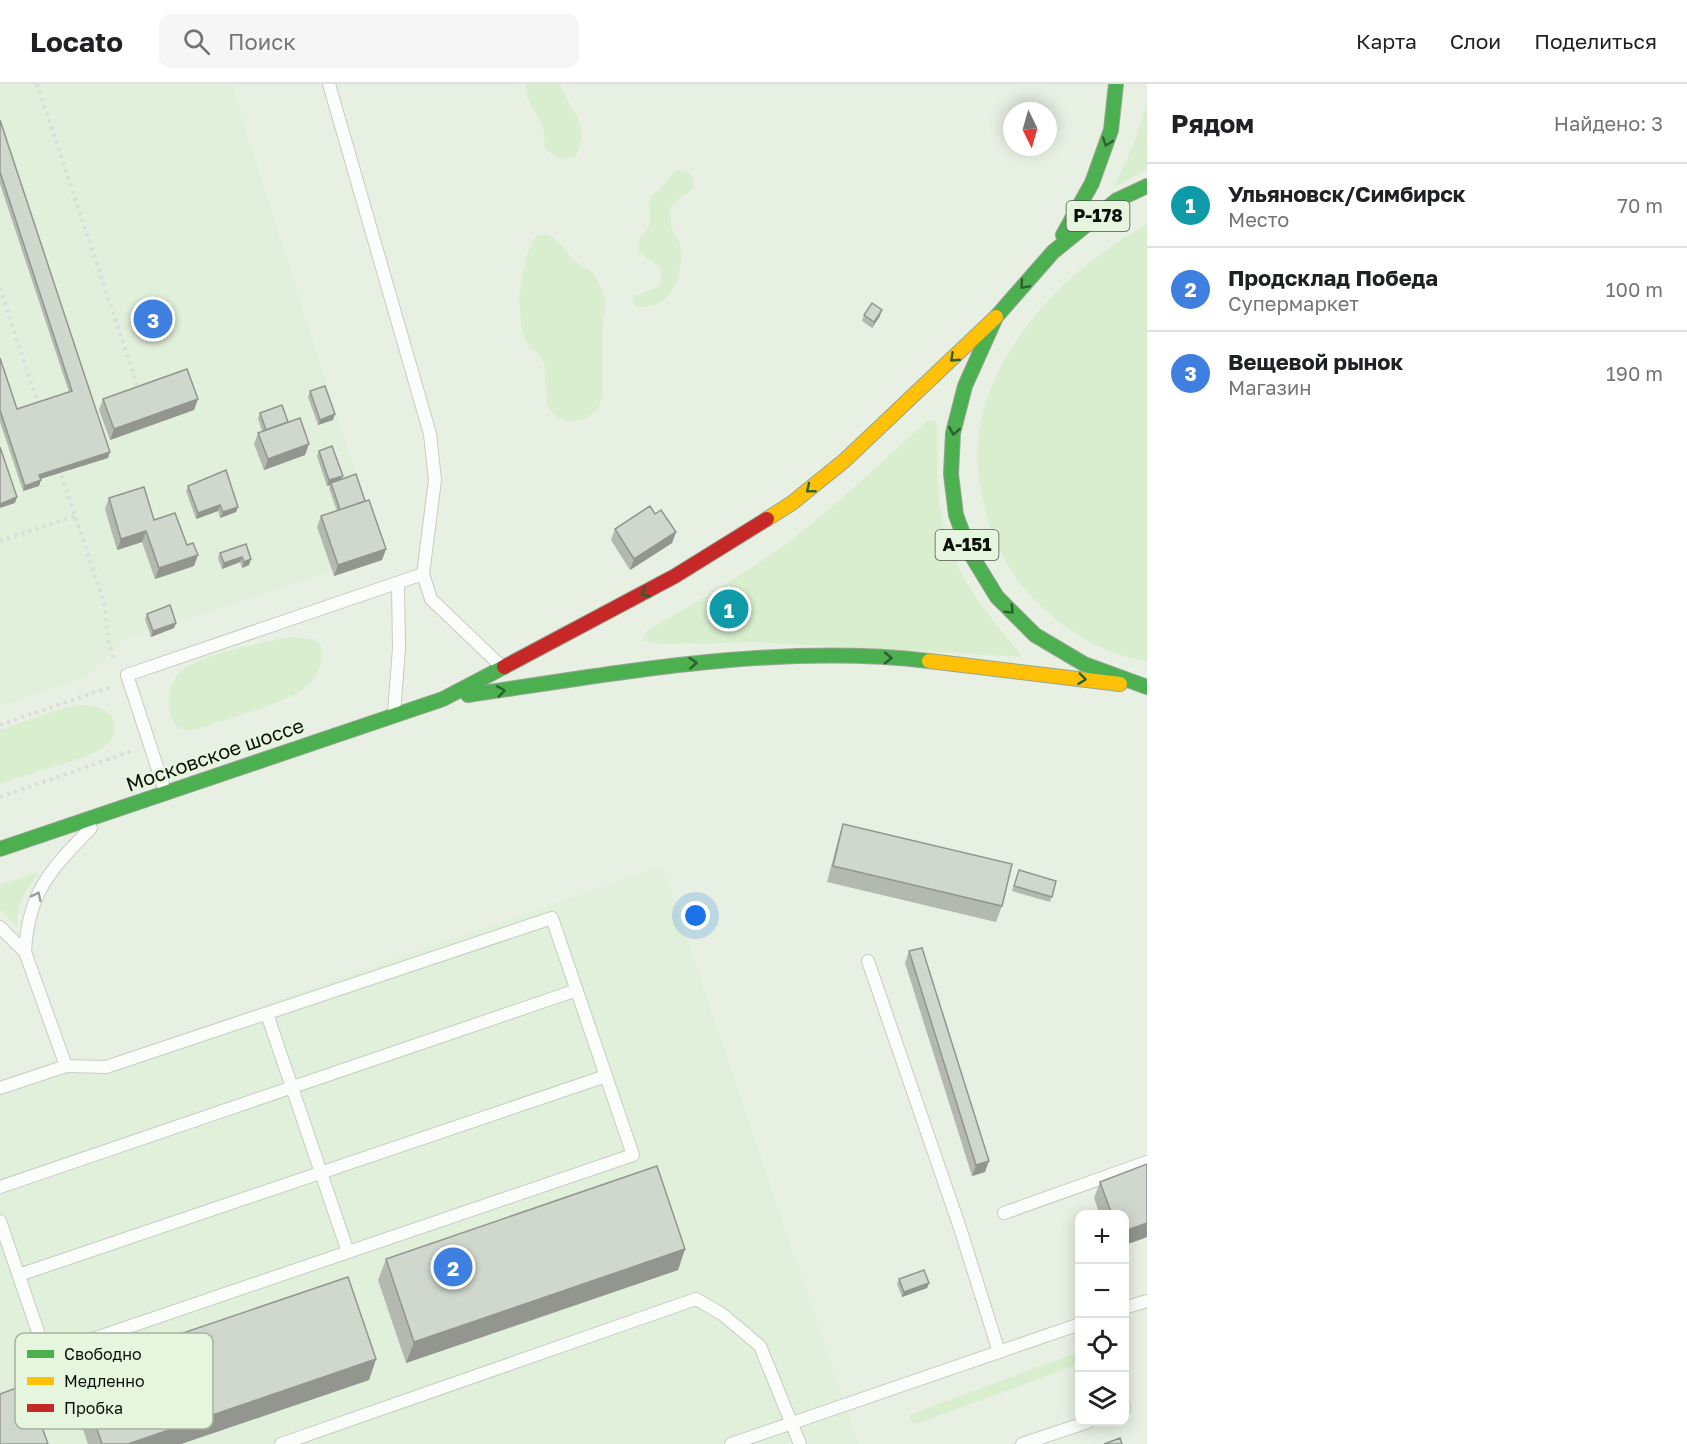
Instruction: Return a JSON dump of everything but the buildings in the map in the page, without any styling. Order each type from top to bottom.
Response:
[{"type":"main road","points":[[1053,252],[1092,183],[1111,130],[1116,84]]},
{"type":"main road","name":"Р-178","points":[[996,317],[1053,252],[1117,200],[1147,186]]},
{"type":"main road","points":[[443,699],[675,576],[792,503],[844,461],[996,317]]},
{"type":"main road","name":"А-151","points":[[996,317],[964,386],[953,434],[951,474],[956,515],[970,553],[997,597],[1035,635],[1084,664],[1147,687]]},
{"type":"main road","points":[[443,699],[685,663],[796,656],[902,658],[1147,687]]},
{"type":"main road","name":"Московское шоссе","points":[[0,849],[443,699]]},
{"type":"lane","points":[[329,84],[429,434],[435,480],[423,574],[431,598],[502,668]]},
{"type":"lane","points":[[166,793],[126,681],[127,675],[423,574]]},
{"type":"lane","points":[[394,716],[399,648],[398,583]]},
{"type":"lane","points":[[66,1066],[25,952],[26,929],[32,906],[41,886],[73,846],[105,813]]},
{"type":"lane","points":[[0,1088],[66,1066],[106,1067],[552,918],[633,1155],[111,1333]]},
{"type":"lane","points":[[0,927],[25,952]]},
{"type":"lane","points":[[868,962],[960,1228],[999,1352]]},
{"type":"lane","points":[[0,1187],[577,990]]},
{"type":"lane","points":[[267,1014],[348,1252]]},
{"type":"lane","points":[[19,1275],[606,1076]]},
{"type":"lane","points":[[1004,1213],[1147,1162]]},
{"type":"lane","points":[[0,1221],[39,1333]]},
{"type":"lane","points":[[281,1444],[696,1299],[722,1314],[760,1346],[800,1444]]},
{"type":"lane","points":[[1129,1307],[1147,1301]]},
{"type":"lane","points":[[736,1443],[1075,1326]]},
{"type":"lane","points":[[1022,1444],[1076,1426]]},
{"type":"path","points":[[37,84],[137,385]]},
{"type":"path","points":[[0,288],[39,407]]},
{"type":"path","points":[[0,725],[126,681],[108,640],[105,606],[57,462]]},
{"type":"path","points":[[0,541],[75,516]]},
{"type":"path","points":[[0,797],[150,745]]},
{"type":"shaded area","points":[[0,84],[231,84],[381,555],[125,639],[86,677],[0,706]]},
{"type":"shaded area","points":[[526,84],[560,84],[580,126],[580,144],[576,156],[567,159],[559,158],[545,148],[543,126],[527,97]]},
{"type":"shaded area","points":[[1147,103],[1147,170],[1114,187],[1135,141]]},
{"type":"shaded area","points":[[675,171],[689,174],[694,181],[691,190],[670,209],[672,228],[680,245],[681,257],[677,279],[666,298],[657,304],[647,307],[635,306],[632,301],[636,296],[659,286],[660,269],[639,252],[638,242],[649,226],[650,197]]},
{"type":"shaded area","points":[[1147,224],[1147,661],[1114,653],[1085,639],[1046,611],[1025,589],[1003,557],[988,522],[978,475],[977,458],[985,407],[997,374],[1015,343],[1062,287],[1089,263]]},
{"type":"shaded area","points":[[539,235],[550,235],[573,260],[592,272],[599,283],[606,303],[603,323],[603,397],[597,410],[585,419],[569,422],[556,417],[547,405],[544,363],[530,348],[522,332],[519,300],[521,283],[526,258],[533,240]]},
{"type":"shaded area","points":[[927,421],[936,422],[937,429],[939,502],[952,553],[970,588],[1021,657],[759,642],[667,644],[644,641],[644,634],[648,630],[731,581],[791,540],[840,500]]},
{"type":"shaded area","points":[[290,637],[314,639],[321,646],[321,661],[317,673],[300,691],[275,703],[194,730],[181,729],[176,726],[172,719],[169,698],[175,679],[184,669],[193,663],[220,653]]},
{"type":"shaded area","points":[[79,705],[98,707],[110,714],[114,722],[114,729],[108,743],[84,757],[0,784],[0,730],[63,708]]},
{"type":"shaded area","points":[[662,866],[858,1444],[0,1444],[0,1097]]},
{"type":"shaded area","points":[[39,872],[23,898],[18,912],[17,927],[0,909],[0,885]]},
{"type":"shaded area","points":[[1075,1353],[1075,1365],[913,1425],[909,1415]]},
{"type":"traffic: fast","points":[[1063,235],[1092,183],[1111,130],[1116,84]]},
{"type":"traffic: fast","points":[[1147,186],[1117,200],[1053,252],[996,317],[965,386],[953,433],[951,474],[956,515],[970,553],[997,597],[1035,635],[1084,664],[1147,687]]},
{"type":"traffic: fast","points":[[468,695],[640,670],[756,658],[871,656],[929,661]]},
{"type":"traffic: fast","points":[[0,849],[443,699],[504,667]]},
{"type":"traffic: slow","points":[[767,519],[792,503],[844,461],[996,317]]},
{"type":"traffic: slow","points":[[929,661],[1120,684]]},
{"type":"traffic: jam","points":[[504,667],[675,576],[767,519]]},
{"type":"place","name":"Вещевой рынок","points":[[153,319]]},
{"type":"place","name":"Ульяновск/Симбирск","points":[[729,609]]},
{"type":"place","name":"Продсклад Победа","points":[[453,1267]]}]
